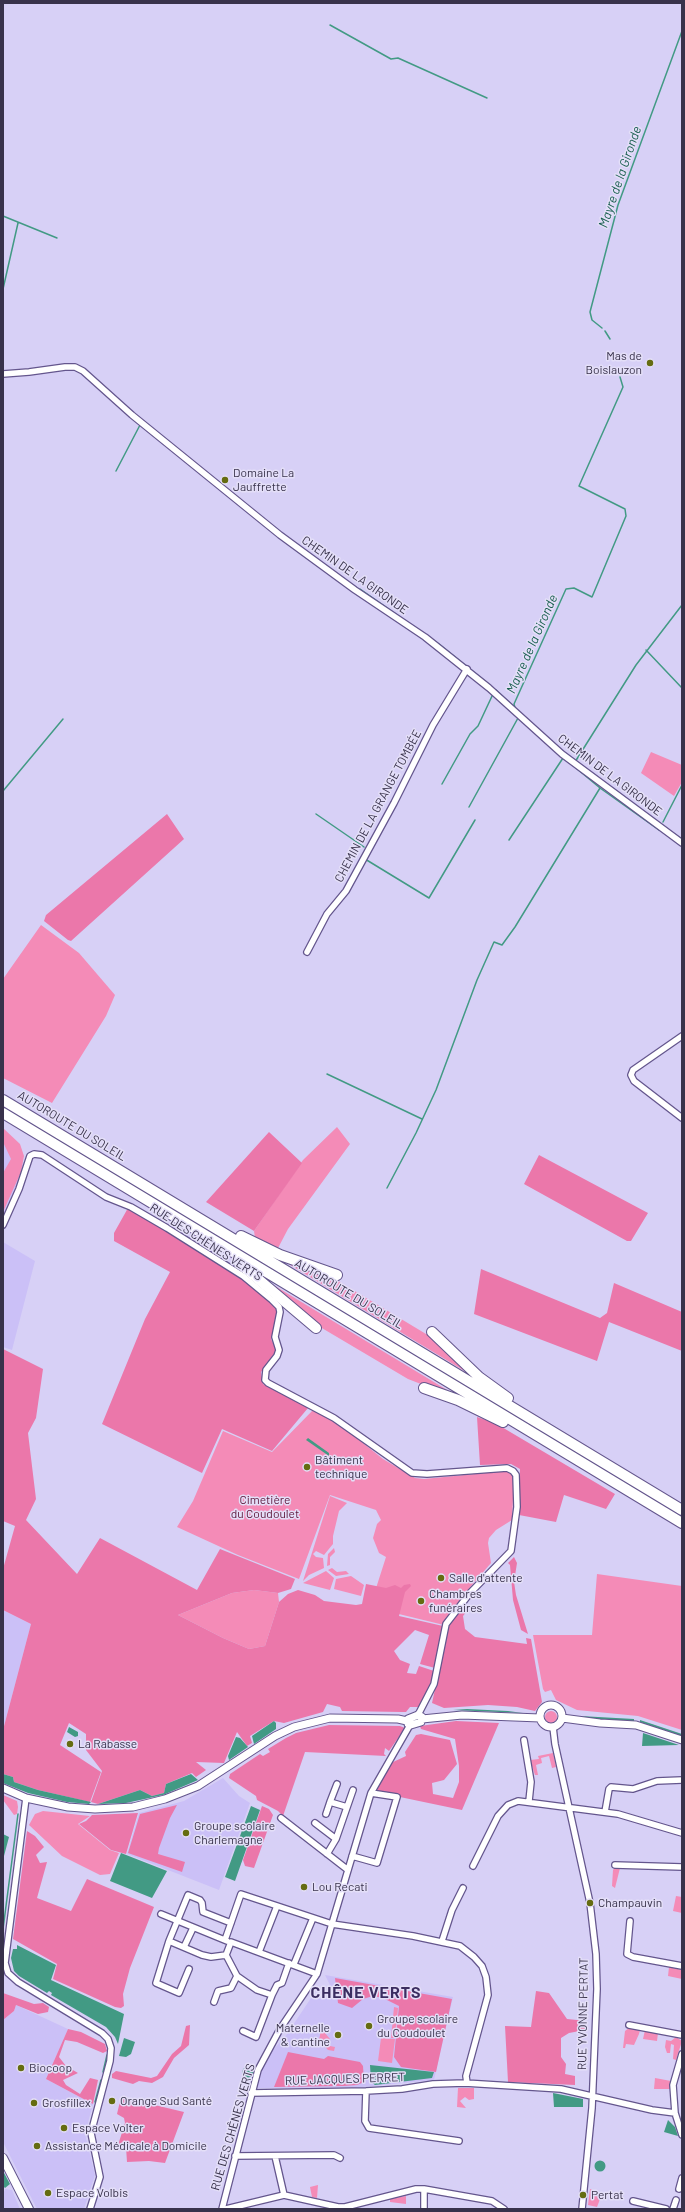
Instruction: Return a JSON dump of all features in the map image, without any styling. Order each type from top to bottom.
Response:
[{"type":"highway","name":"AUTOROUTE DU SOLEIL","points":[[3,1100],[682,1510]]},
{"type":"highway","name":"AUTOROUTE DU SOLEIL","points":[[3,1113],[682,1523]]},
{"type":"highway","points":[[199,1218],[280,1255],[337,1275]]},
{"type":"highway","points":[[192,1228],[258,1278],[316,1328]]},
{"type":"highway","points":[[432,1332],[479,1377],[536,1418],[552,1432]]},
{"type":"highway","points":[[424,1388],[458,1400],[507,1424],[599,1479],[620,1486]]},
{"type":"main road","points":[[3,2158],[29,2209]]},
{"type":"street","name":"CHEMIN DE LA GIRONDE","points":[[3,374],[65,367],[75,367],[83,371],[132,415],[280,535],[355,590],[425,637],[467,669],[562,754],[682,843]]},
{"type":"street","name":"CHEMIN DE LA GRANGE TOMBÉE","points":[[307,952],[327,914],[346,891],[394,803],[433,725],[467,669]]},
{"type":"street","points":[[682,1036],[633,1070],[632,1075],[634,1081],[682,1118]]},
{"type":"street","name":"RUE DES CHÊNES VERTS","points":[[3,1225],[19,1189],[30,1156],[34,1154],[42,1156],[106,1196],[131,1207],[167,1228],[243,1276],[272,1300],[279,1308],[280,1312],[275,1337],[279,1350],[277,1356],[266,1370],[265,1380],[268,1383],[334,1418],[412,1473],[427,1474],[507,1468],[514,1471],[516,1475],[517,1507],[511,1551],[470,1593],[446,1624],[434,1684],[420,1717]]},
{"type":"street","points":[[552,1706],[560,1710],[562,1718],[559,1724],[553,1727],[544,1724],[540,1718],[543,1709],[552,1706]]},
{"type":"street","points":[[3,1788],[26,1798],[54,1805],[82,1809],[120,1809],[149,1804],[182,1794],[198,1786],[275,1736],[294,1727],[330,1718],[398,1719],[409,1723],[420,1717],[462,1715],[540,1718]]},
{"type":"street","points":[[562,1718],[600,1723],[636,1725],[682,1740]]},
{"type":"street","name":"RUE DES CHÊNES VERTS","points":[[222,2209],[258,2070],[271,2045],[316,1974],[372,1793],[409,1723]]},
{"type":"street","name":"RUE YVONNE PERTAT","points":[[553,1727],[555,1744],[590,1903],[596,1954],[597,1990],[592,2097],[582,2209]]},
{"type":"street","points":[[524,1740],[531,1782],[529,1802]]},
{"type":"street","points":[[605,1812],[609,1789],[611,1786],[633,1789],[657,1781],[682,1780]]},
{"type":"street","points":[[326,1814],[336,1784]]},
{"type":"street","points":[[327,1854],[336,1840],[353,1790]]},
{"type":"street","points":[[352,1856],[377,1863],[397,1797],[372,1793]]},
{"type":"street","points":[[26,1798],[5,1963],[8,1973],[18,1982],[102,2033],[108,2039],[111,2048],[110,2061],[91,2133],[100,2177],[90,2209]]},
{"type":"street","points":[[473,1866],[504,1808],[518,1801],[628,1816],[682,1833]]},
{"type":"street","points":[[330,1802],[347,1807]]},
{"type":"street","points":[[281,1818],[348,1870]]},
{"type":"street","points":[[315,1823],[336,1840]]},
{"type":"street","points":[[615,1865],[682,1867]]},
{"type":"street","points":[[442,1941],[452,1910],[463,1888]]},
{"type":"street","points":[[272,1995],[257,1990],[237,1976],[226,1955],[231,1923],[241,1894],[332,1924],[442,1941],[460,1946],[474,1957],[482,1966],[488,1985],[488,1999],[470,2060],[466,2083]]},
{"type":"street","points":[[189,1969],[179,1993],[166,1989],[156,1983],[163,1956],[188,1896],[200,1900],[202,1903],[203,1912],[231,1923]]},
{"type":"street","points":[[259,1952],[277,1906]]},
{"type":"street","points":[[161,1914],[193,1928],[291,1963],[316,1974]]},
{"type":"street","points":[[243,2031],[256,2037],[272,1995],[277,1985],[282,1983],[313,1918]]},
{"type":"street","points":[[630,1922],[627,1954],[682,1966]]},
{"type":"street","points":[[184,1947],[193,1928]]},
{"type":"street","points":[[169,1941],[211,1957],[226,1955]]},
{"type":"street","points":[[214,2002],[218,1991],[231,1988],[237,1976]]},
{"type":"street","points":[[629,2025],[682,2035]]},
{"type":"street","points":[[682,2054],[673,2084],[675,2113],[682,2135]]},
{"type":"street","name":"RUE JACQUES PERRET","points":[[251,2093],[366,2091],[402,2089],[433,2084],[466,2083],[550,2088],[655,2111],[675,2113]]},
{"type":"street","points":[[366,2091],[365,2121],[369,2128],[460,2141]]},
{"type":"street","points":[[235,2156],[334,2155],[340,2158]]},
{"type":"street","points":[[275,2156],[284,2195]]},
{"type":"street","points":[[679,2189],[682,2178]]},
{"type":"street","points":[[226,2209],[284,2195],[338,2208],[424,2188],[485,2200],[504,2209]]},
{"type":"street","points":[[424,2188],[424,2209]]},
{"type":"street","points":[[633,2200],[666,2209]]},
{"type":"street","points":[[673,2209],[676,2200]]},
{"type":"shaded area","points":[[167,814],[184,839],[71,941],[44,921],[46,915]]},
{"type":"shaded area","points":[[3,1128],[19,1144],[23,1165],[22,1174],[3,1217]]},
{"type":"shaded area","points":[[269,1132],[302,1163],[254,1231],[206,1202]]},
{"type":"shaded area","points":[[539,1155],[648,1213],[631,1241],[627,1241],[524,1184]]},
{"type":"shaded area","points":[[128,1208],[243,1278],[281,1311],[280,1325],[271,1339],[275,1347],[276,1355],[261,1372],[263,1384],[308,1408],[272,1451],[222,1429],[202,1473],[102,1424],[145,1319],[170,1272],[114,1241],[114,1233]]},
{"type":"shaded area","points":[[3,1242],[35,1261],[12,1350],[3,1347]]},
{"type":"shaded area","points":[[481,1269],[600,1318],[607,1313],[614,1283],[682,1312],[682,1351],[609,1322],[597,1361],[474,1314]]},
{"type":"shaded area","points":[[3,1349],[43,1369],[36,1418],[28,1433],[36,1499],[26,1520],[77,1574],[100,1538],[197,1590],[220,1549],[295,1579],[291,1589],[278,1593],[254,1590],[232,1593],[178,1615],[223,1638],[249,1649],[265,1646],[279,1602],[288,1594],[298,1590],[315,1595],[324,1601],[356,1605],[362,1604],[366,1584],[386,1588],[395,1585],[401,1588],[404,1585],[410,1584],[411,1586],[405,1592],[399,1616],[443,1626],[435,1668],[420,1664],[429,1635],[415,1630],[394,1651],[400,1660],[410,1664],[407,1673],[416,1674],[419,1666],[434,1671],[431,1685],[420,1707],[410,1707],[406,1712],[342,1711],[340,1707],[327,1704],[323,1712],[284,1723],[274,1721],[250,1736],[252,1743],[247,1746],[237,1732],[224,1763],[196,1762],[206,1770],[196,1777],[192,1773],[166,1784],[164,1793],[152,1796],[140,1790],[98,1804],[91,1802],[102,1771],[86,1750],[86,1734],[69,1723],[60,1745],[101,1772],[90,1802],[38,1790],[14,1782],[13,1777],[3,1774],[3,1730],[31,1624],[3,1610],[3,1569],[15,1526],[3,1521]]},
{"type":"shaded area","points":[[477,1417],[495,1423],[615,1494],[606,1509],[564,1495],[556,1522],[519,1515],[520,1469],[511,1464],[480,1465]]},
{"type":"shaded area","points":[[308,1438],[329,1453],[329,1456],[306,1440]]},
{"type":"shaded area","points":[[514,1557],[517,1563],[514,1582],[516,1595],[528,1634],[521,1630],[513,1600],[510,1565],[508,1563]]},
{"type":"shaded area","points":[[461,1609],[467,1611],[463,1616],[465,1629],[475,1637],[527,1644],[526,1638],[531,1639],[542,1702],[535,1711],[517,1707],[488,1705],[444,1708],[432,1703],[449,1625]]},
{"type":"shaded area","points":[[3,1610],[31,1624],[3,1730]]},
{"type":"shaded area","points":[[467,1709],[508,1711],[523,1713],[453,1710]]},
{"type":"shaded area","points":[[580,1716],[634,1719],[634,1721],[597,1719]]},
{"type":"shaded area","points":[[640,1720],[682,1734],[682,1736],[640,1722]]},
{"type":"shaded area","points":[[274,1721],[276,1723],[276,1729],[254,1744],[252,1736]]},
{"type":"shaded area","points":[[456,1721],[499,1723],[462,1810],[376,1792],[391,1763],[406,1756],[405,1752],[416,1735],[421,1734],[450,1740],[457,1764],[444,1780],[432,1783],[433,1794],[453,1798],[459,1782],[459,1766],[455,1739],[421,1729],[420,1726]]},
{"type":"shaded area","points":[[329,1725],[400,1726],[405,1728],[389,1751],[385,1748],[384,1754],[386,1756],[305,1752],[283,1816],[278,1811],[257,1800],[256,1796],[229,1778],[230,1774],[260,1754],[263,1756],[270,1752],[268,1749],[286,1738],[296,1733]]},
{"type":"shaded area","points":[[69,1727],[78,1732],[78,1736],[75,1737],[67,1732]]},
{"type":"shaded area","points":[[643,1733],[679,1745],[642,1746]]},
{"type":"shaded area","points":[[236,1737],[240,1738],[248,1747],[229,1760],[228,1756]]},
{"type":"shaded area","points":[[3,1774],[13,1777],[14,1782],[38,1790],[91,1802],[89,1804],[67,1802],[28,1793],[3,1783]]},
{"type":"shaded area","points":[[191,1774],[198,1780],[163,1795],[126,1803],[98,1804],[140,1790],[152,1796],[164,1793],[166,1784]]},
{"type":"shaded area","name":"Groupe scolaire Charlemagne","points":[[223,1778],[239,1796],[250,1803],[219,1890],[127,1854],[139,1813],[184,1801]]},
{"type":"shaded area","points":[[177,1805],[170,1818],[158,1854],[185,1862],[182,1872],[128,1853],[140,1814]]},
{"type":"shaded area","points":[[251,1806],[260,1810],[235,1881],[225,1877]]},
{"type":"shaded area","points":[[262,1806],[269,1809],[273,1815],[254,1868],[245,1866],[243,1860]]},
{"type":"shaded area","points":[[138,1813],[126,1854],[111,1850],[79,1824],[86,1821],[92,1815]]},
{"type":"shaded area","points":[[27,1831],[35,1836],[44,1847],[36,1855],[40,1863],[47,1862],[37,1898],[71,1911],[87,1879],[154,1907],[130,1968],[123,1994],[124,2006],[121,2008],[115,2007],[53,1979],[57,1964],[13,1939]]},
{"type":"shaded area","points":[[3,1834],[9,1837],[4,1856],[3,1856]]},
{"type":"shaded area","points":[[121,1853],[167,1871],[152,1898],[110,1881]]},
{"type":"shaded area","points":[[17,1945],[56,1965],[51,1980],[124,2014],[118,2044],[115,2037],[106,2027],[51,1995],[52,1993],[49,1991],[47,1993],[19,1976],[14,1971],[11,1958],[13,1949],[17,1949]]},
{"type":"shaded area","name":"Groupe scolaire du Coudoulet","points":[[325,1975],[453,1997],[434,2080],[362,2087],[257,2088],[260,2074],[272,2051],[285,2037],[311,1998],[330,1999],[332,1989]]},
{"type":"shaded area","points":[[335,1978],[452,1999],[436,2072],[401,2067],[394,2057],[399,2006],[383,1998],[373,1996],[363,1999],[352,2008],[338,2003]]},
{"type":"shaded area","points":[[536,1991],[549,1993],[567,2019],[587,2021],[585,2030],[569,2033],[561,2038],[561,2057],[566,2064],[565,2074],[575,2076],[575,2085],[508,2082],[505,2026],[531,2027]]},
{"type":"shaded area","points":[[3,1993],[34,2004],[43,2003],[49,2007],[48,2012],[38,2014],[16,2005],[14,2011],[3,2020]]},
{"type":"shaded area","points":[[16,2005],[68,2029],[46,2079],[93,2104],[85,2134],[95,2175],[84,2209],[37,2209],[3,2142],[3,2020],[14,2011]]},
{"type":"shaded area","points":[[190,2025],[189,2045],[174,2058],[163,2077],[152,2083],[139,2081],[133,2084],[112,2078],[112,2074],[116,2071],[151,2078],[157,2076],[172,2054],[181,2046],[186,2026]]},
{"type":"shaded area","points":[[68,2029],[81,2032],[105,2044],[107,2051],[103,2053],[77,2042],[65,2040],[59,2057],[66,2066],[78,2073],[63,2080],[66,2085],[80,2094],[90,2078],[98,2080],[93,2104],[46,2079]]},
{"type":"shaded area","points":[[124,2038],[135,2042],[131,2054],[126,2057],[119,2056]]},
{"type":"shaded area","points":[[288,2052],[324,2059],[328,2056],[360,2062],[363,2066],[364,2082],[357,2085],[343,2086],[274,2087]]},
{"type":"shaded area","points":[[370,2065],[434,2072],[432,2078],[375,2085],[371,2082]]},
{"type":"shaded area","points":[[248,2066],[252,2068],[254,2072],[252,2076],[248,2078],[244,2076],[242,2072],[244,2068]]},
{"type":"shaded area","points":[[553,2093],[583,2099],[583,2107],[554,2107]]},
{"type":"shaded area","points":[[121,2097],[184,2112],[165,2163],[149,2161],[127,2162],[126,2147],[120,2148],[119,2142],[125,2123],[124,2118],[117,2114]]},
{"type":"shaded area","points":[[668,2120],[675,2127],[678,2136],[664,2132]]},
{"type":"shaded area","points":[[600,2160],[604,2162],[606,2166],[604,2170],[600,2172],[596,2170],[594,2166],[596,2162]]},
{"type":"shaded area","points":[[3,2171],[10,2184],[5,2188],[3,2186]]},
{"type":"shaded area","points":[[5,2189],[12,2190],[20,2209],[3,2209],[3,2195]]},
{"type":"green space","points":[[651,752],[682,765],[682,782],[674,796],[641,773]]},
{"type":"green space","points":[[41,925],[79,953],[115,995],[106,1016],[52,1103],[3,1078],[3,979]]},
{"type":"green space","points":[[337,1127],[350,1144],[288,1229],[277,1250],[255,1238],[254,1231],[303,1160]]},
{"type":"green space","points":[[3,1128],[20,1144],[24,1156],[21,1172],[3,1212],[3,1173],[11,1159],[3,1142]]},
{"type":"green space","points":[[282,1260],[338,1281],[436,1340],[476,1378]]},
{"type":"green space","points":[[270,1283],[462,1400],[408,1379],[310,1321]]},
{"type":"green space","name":"Cimetière du Coudoulet","points":[[313,1410],[343,1427],[383,1459],[415,1478],[424,1479],[505,1471],[511,1473],[514,1478],[512,1520],[496,1530],[489,1538],[488,1543],[491,1563],[461,1598],[444,1625],[370,1607],[386,1557],[379,1553],[373,1538],[377,1524],[381,1520],[376,1510],[330,1495],[299,1579],[238,1555],[177,1527],[193,1501],[223,1431],[272,1452]]},
{"type":"green space","points":[[330,1496],[347,1503],[339,1511],[333,1536],[333,1544],[324,1555],[316,1551],[313,1554],[316,1557],[323,1558],[324,1568],[309,1575],[303,1581]]},
{"type":"green space","points":[[334,1548],[335,1552],[330,1557],[330,1565],[327,1566],[328,1554]]},
{"type":"green space","points":[[332,1568],[337,1572],[346,1571],[349,1574],[336,1576],[328,1570]]},
{"type":"green space","points":[[326,1571],[334,1578],[330,1590],[303,1583]]},
{"type":"green space","points":[[597,1574],[682,1586],[682,1730],[638,1716],[577,1710],[556,1700],[551,1690],[545,1692],[543,1689],[533,1635],[592,1635]]},
{"type":"green space","points":[[351,1576],[364,1585],[361,1596],[334,1589],[336,1579]]},
{"type":"green space","points":[[254,1590],[278,1593],[279,1602],[265,1646],[249,1649],[223,1638],[178,1615],[232,1593]]},
{"type":"green space","points":[[549,1711],[553,1711],[557,1717],[553,1723],[549,1723],[545,1719],[545,1715]]},
{"type":"green space","points":[[553,1753],[556,1767],[552,1768],[549,1756],[541,1758],[542,1763],[536,1765],[538,1775],[535,1775],[530,1760],[539,1759],[538,1756]]},
{"type":"green space","points":[[3,1795],[17,1801],[17,1814],[14,1815],[3,1800]]},
{"type":"green space","points":[[43,1811],[90,1816],[78,1824],[110,1850],[119,1853],[110,1874],[100,1875],[62,1856],[29,1825],[35,1814]]},
{"type":"green space","points":[[615,1867],[620,1868],[615,1888],[612,1886],[613,1870]]},
{"type":"green space","points":[[676,1896],[682,1897],[682,1913],[673,1911]]},
{"type":"green space","points":[[669,1967],[682,1970],[682,1979],[668,1976]]},
{"type":"green space","points":[[394,2007],[398,2008],[395,2038],[391,2038]]},
{"type":"green space","points":[[629,2028],[640,2030],[639,2034],[634,2045],[626,2044],[625,2048],[623,2048],[625,2031]]},
{"type":"green space","points":[[321,2030],[326,2030],[325,2033],[330,2039],[326,2041],[330,2046],[335,2047],[334,2051],[328,2050],[319,2040]]},
{"type":"green space","points":[[645,2030],[658,2033],[657,2041],[643,2039]]},
{"type":"green space","points":[[676,2037],[682,2041],[676,2060],[673,2059],[674,2045],[671,2044],[670,2053],[667,2053],[665,2047],[666,2040],[671,2041]]},
{"type":"green space","points":[[381,2038],[395,2039],[392,2063],[378,2061]]},
{"type":"green space","points":[[655,2078],[671,2081],[670,2089],[654,2089]]},
{"type":"green space","points":[[458,2088],[474,2088],[474,2099],[469,2100],[465,2097],[460,2101],[466,2108],[457,2107]]},
{"type":"green space","points":[[318,2185],[317,2198],[312,2197],[310,2187]]},
{"type":"green space","points":[[590,2189],[602,2194],[597,2207],[588,2205]]},
{"type":"green space","points":[[406,2196],[406,2204],[390,2202],[390,2199]]},
{"type":"waterway","points":[[330,25],[391,59],[398,58],[487,98]]},
{"type":"waterway","name":"Mayre de la Gironde","points":[[602,328],[592,320],[590,312],[618,205],[682,31]]},
{"type":"waterway","points":[[3,216],[57,238]]},
{"type":"waterway","points":[[3,289],[18,223]]},
{"type":"waterway","name":"Mayre de la Gironde","points":[[605,331],[610,339]]},
{"type":"waterway","name":"Mayre de la Gironde","points":[[515,708],[514,704],[566,589],[574,588],[592,597],[626,516],[625,509],[579,486],[623,387],[620,377]]},
{"type":"waterway","points":[[116,471],[140,425]]},
{"type":"waterway","points":[[297,551],[370,603]]},
{"type":"waterway","points":[[360,589],[439,644],[490,685]]},
{"type":"waterway","points":[[575,762],[636,665],[682,605]]},
{"type":"waterway","points":[[420,637],[431,645]]},
{"type":"waterway","points":[[646,650],[682,688]]},
{"type":"waterway","points":[[496,690],[512,705]]},
{"type":"waterway","points":[[442,784],[470,734],[478,726],[493,694]]},
{"type":"waterway","points":[[515,715],[526,725]]},
{"type":"waterway","points":[[469,807],[518,718]]},
{"type":"waterway","points":[[3,791],[63,719]]},
{"type":"waterway","points":[[509,840],[563,758]]},
{"type":"waterway","points":[[576,768],[600,788],[659,830]]},
{"type":"waterway","points":[[663,822],[682,785]]},
{"type":"waterway","points":[[387,1188],[416,1133],[436,1090],[477,980],[494,942],[502,945],[515,927],[600,788]]},
{"type":"waterway","points":[[316,814],[364,847]]},
{"type":"waterway","points":[[365,859],[429,898],[475,820]]},
{"type":"waterway","name":"Mayre de la Gironde","points":[[664,827],[682,839]]},
{"type":"waterway","points":[[327,1074],[422,1119]]},
{"type":"waterway","points":[[3,1929],[18,1814]]},
{"type":"waterway","points":[[103,2072],[107,2055]]},
{"type":"waterway","points":[[95,2102],[101,2080]]},
{"type":"place","name":"Mas de Boislauzon","points":[[650,363]]},
{"type":"place","name":"Domaine La Jauffrette","points":[[225,480]]},
{"type":"place","name":"Bâtiment technique","points":[[307,1467]]},
{"type":"place","name":"Salle d'attente","points":[[441,1578]]},
{"type":"place","name":"Chambres funéraires","points":[[421,1601]]},
{"type":"place","name":"La Rabasse","points":[[70,1744]]},
{"type":"place","name":"Groupe scolaire Charlemagne","points":[[186,1833]]},
{"type":"place","name":"Lou Recati","points":[[304,1887]]},
{"type":"place","name":"Champauvin","points":[[590,1903]]},
{"type":"place","name":"Groupe scolaire du Coudoulet","points":[[369,2026]]},
{"type":"place","name":"Maternelle & cantine","points":[[338,2035]]},
{"type":"place","name":"Biocoop","points":[[21,2068]]},
{"type":"place","name":"Orange Sud Santé","points":[[112,2101]]},
{"type":"place","name":"Grosfillex","points":[[34,2103]]},
{"type":"place","name":"Espace Volter","points":[[64,2128]]},
{"type":"place","name":"Assistance Médicale à Domicile","points":[[37,2146]]},
{"type":"place","name":"Espace Volbis","points":[[48,2193]]},
{"type":"place","name":"Pertat","points":[[583,2195]]},
{"type":"district","name":"CHÊNE VERTS","points":[[366,1993]]}]
